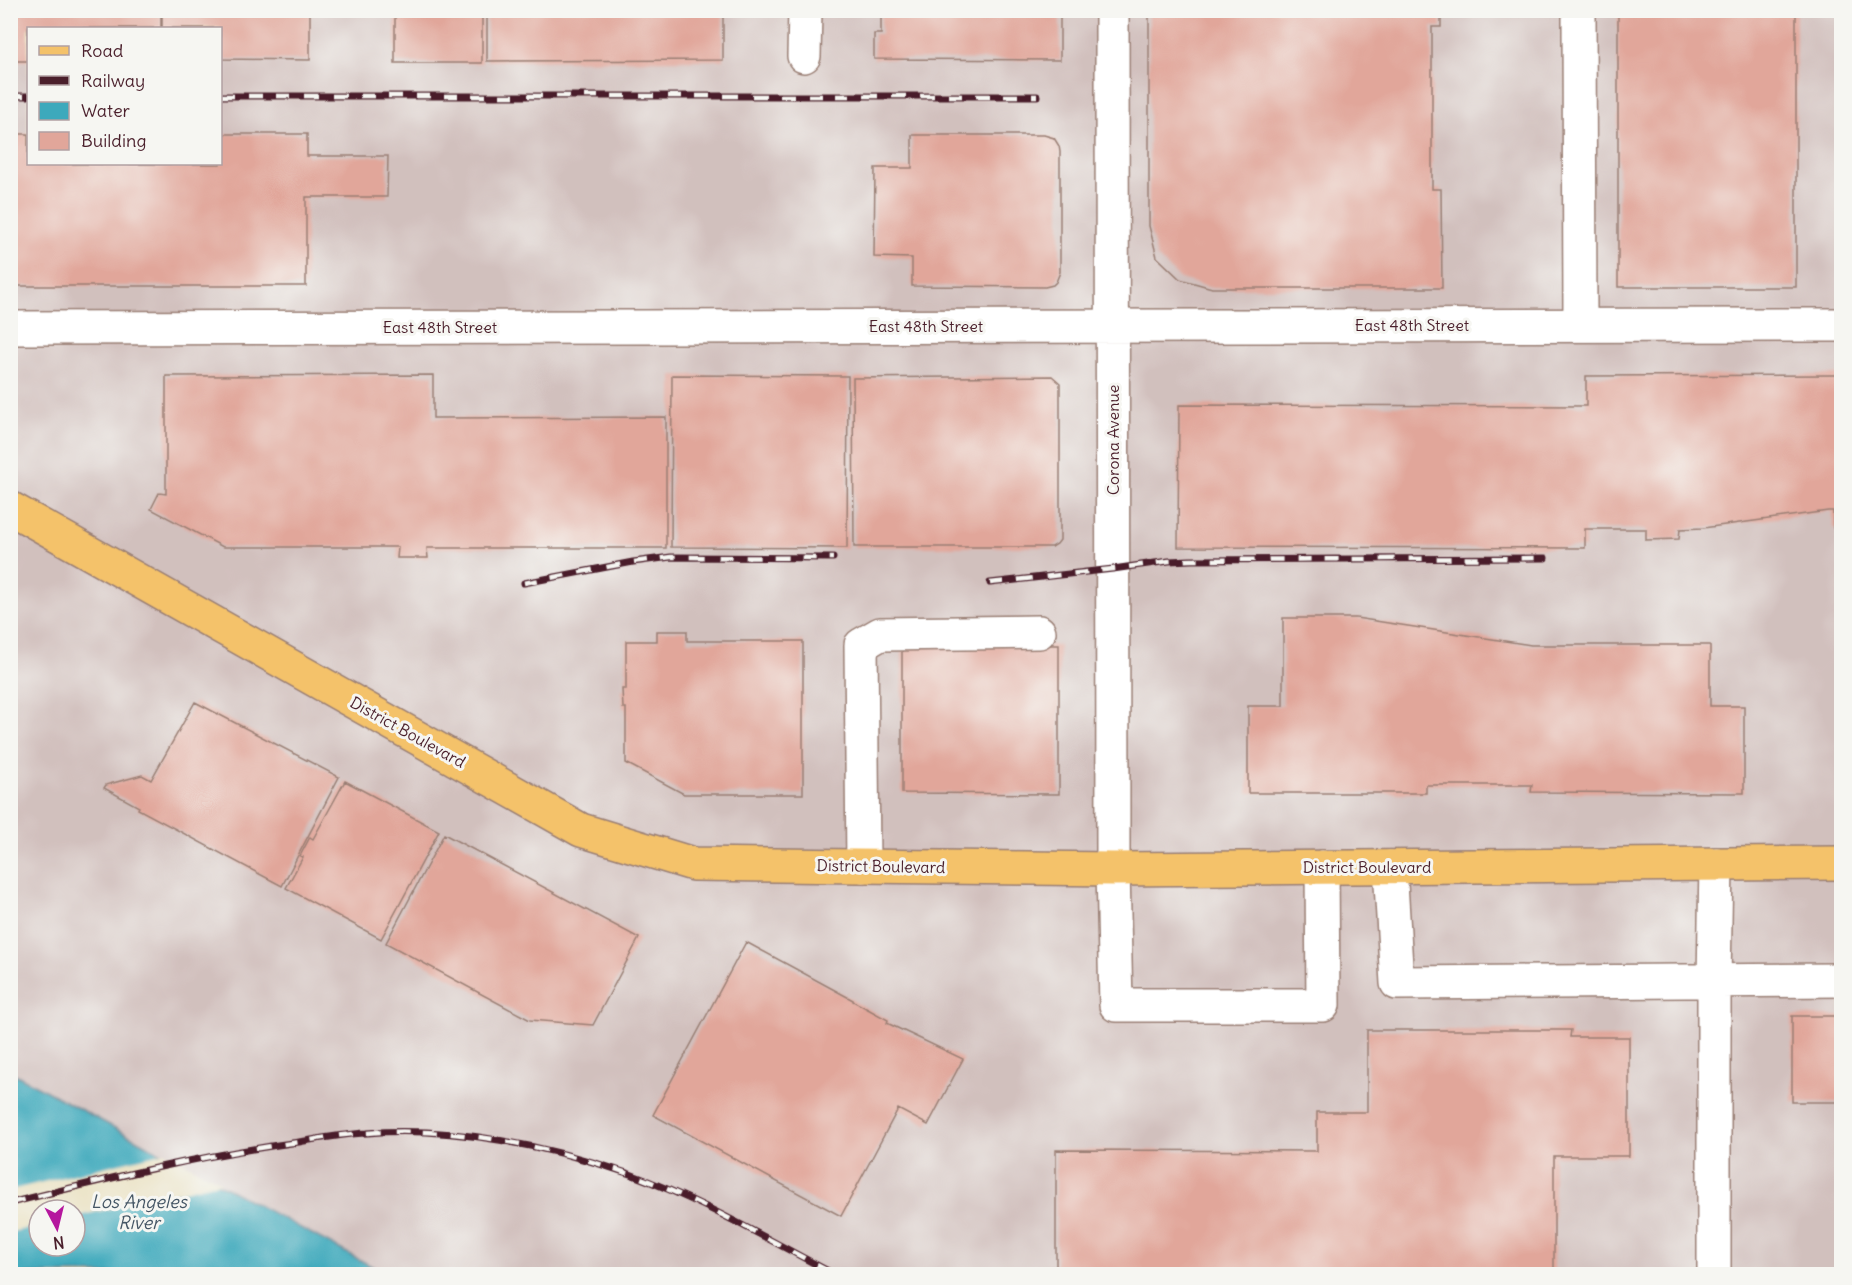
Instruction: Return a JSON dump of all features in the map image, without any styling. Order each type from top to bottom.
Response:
[{"type":"main road","name":"District Boulevard","points":[[10,508],[581,830],[693,864],[1113,869],[1842,863]]},
{"type":"street","points":[[804,56],[805,10]]},
{"type":"street","name":"Corona Avenue","points":[[1112,10],[1113,869],[1116,1005],[1323,1005],[1322,867]]},
{"type":"street","points":[[1579,10],[1580,325]]},
{"type":"street","name":"East 48th Street","points":[[10,328],[1842,325]]},
{"type":"street","points":[[863,866],[861,645],[880,634],[1039,632]]},
{"type":"street","points":[[1714,1275],[1716,864]]},
{"type":"street","points":[[1390,867],[1397,983],[1842,980]]},
{"type":"shaded area","points":[[11,11],[1841,11],[1841,1274],[11,1274]]},
{"type":"water","name":"Los Angeles River","points":[[11,1072],[386,1274],[11,1274]]},
{"type":"pier","points":[[165,1152],[221,1182],[87,1214],[87,1198],[27,1198],[27,1229],[11,1232],[11,1190]]},
{"type":"building","points":[[10,10],[156,10],[156,13],[161,13],[161,27],[27,27],[27,61],[10,61]]},
{"type":"building","points":[[162,10],[310,10],[310,60],[222,59],[222,27],[162,27]]},
{"type":"building","points":[[395,10],[482,10],[482,63],[395,63]]},
{"type":"building","points":[[487,10],[723,10],[723,60],[487,61]]},
{"type":"building","points":[[881,10],[1060,10],[1060,60],[874,59],[874,34],[881,34]]},
{"type":"building","points":[[1149,10],[1441,10],[1441,27],[1432,27],[1432,189],[1441,189],[1442,288],[1212,288],[1180,279],[1157,257],[1149,226]]},
{"type":"building","points":[[1618,10],[1796,10],[1796,287],[1618,287]]},
{"type":"building","points":[[10,134],[27,134],[27,165],[222,165],[222,134],[307,134],[307,156],[388,156],[387,197],[306,197],[306,286],[10,286]]},
{"type":"building","points":[[912,135],[1044,135],[1054,138],[1060,152],[1060,272],[1053,285],[1045,287],[912,286],[912,258],[874,257],[875,168],[912,168]]},
{"type":"building","points":[[433,375],[433,418],[666,417],[666,548],[427,548],[428,558],[397,558],[398,547],[223,547],[151,509],[159,493],[166,494],[166,376]]},
{"type":"building","points":[[672,375],[848,376],[847,548],[671,547]]},
{"type":"building","points":[[1842,375],[1842,528],[1833,528],[1833,511],[1828,511],[1680,529],[1679,539],[1646,540],[1646,529],[1585,529],[1585,548],[1178,547],[1179,405],[1586,406],[1586,376]]},
{"type":"building","points":[[1052,376],[1060,383],[1060,540],[1057,544],[1052,547],[854,547],[853,378]]},
{"type":"building","points":[[1283,618],[1356,618],[1531,645],[1710,645],[1710,706],[1744,706],[1744,793],[1531,792],[1532,785],[1426,785],[1426,793],[1248,793],[1248,706],[1283,706]]},
{"type":"building","points":[[657,631],[687,631],[687,641],[803,641],[803,794],[684,794],[626,763],[626,708],[623,708],[622,689],[626,689],[626,641],[657,641]]},
{"type":"building","points":[[902,645],[1059,645],[1059,794],[902,793]]},
{"type":"building","points":[[195,702],[339,777],[282,886],[138,809],[139,807],[104,788],[106,785],[142,775],[151,780]]},
{"type":"building","points":[[345,781],[439,831],[381,939],[286,888],[303,857],[300,856],[310,837],[313,839]]},
{"type":"building","points":[[444,834],[639,938],[593,1025],[530,1020],[386,943]]},
{"type":"building","points":[[746,942],[888,1020],[887,1023],[963,1059],[928,1125],[898,1109],[841,1216],[653,1115]]},
{"type":"building","points":[[1792,1016],[1842,1016],[1842,1102],[1792,1102]]},
{"type":"building","points":[[1367,1030],[1571,1030],[1570,1037],[1629,1037],[1629,1156],[1554,1156],[1554,1274],[1056,1274],[1056,1150],[1317,1151],[1317,1112],[1367,1112]]},
{"type":"railway","points":[[10,96],[27,96]]},
{"type":"railway","points":[[222,96],[1037,96]]},
{"type":"railway","points":[[524,583],[671,557],[833,558]]},
{"type":"railway","points":[[990,583],[1191,560],[1545,558]]},
{"type":"railway","points":[[10,1203],[154,1168],[262,1147],[333,1136],[400,1132],[433,1133],[500,1140],[534,1147],[630,1174],[708,1208],[834,1274]]}]
